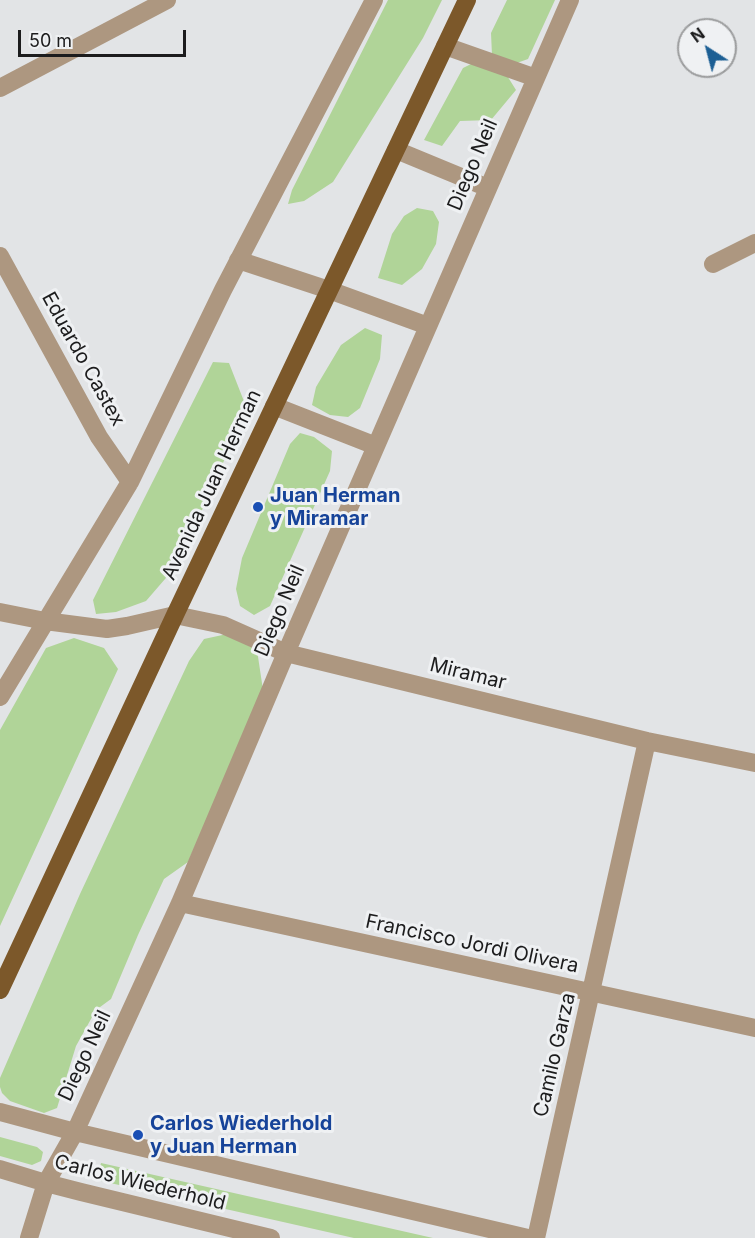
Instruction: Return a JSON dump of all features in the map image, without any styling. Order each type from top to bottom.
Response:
[{"type":"main road","name":"Avenida Juan Herman","points":[[0,990],[467,0]]},
{"type":"street","points":[[0,88],[166,0]]},
{"type":"street","points":[[0,697],[130,482],[238,260],[374,0]]},
{"type":"street","name":"Diego Neil","points":[[29,1238],[46,1183],[75,1132],[180,903],[286,653],[570,0]]},
{"type":"street","points":[[445,46],[536,78]]},
{"type":"street","points":[[396,150],[488,188]]},
{"type":"street","points":[[713,264],[755,243]]},
{"type":"street","name":"Eduardo Castex","points":[[0,256],[99,437],[130,482]]},
{"type":"street","points":[[238,260],[428,326]]},
{"type":"street","points":[[274,406],[376,446]]},
{"type":"street","points":[[0,612],[45,621],[107,629],[175,615]]},
{"type":"street","name":"Miramar","points":[[175,615],[223,625],[286,653],[647,741],[755,763]]},
{"type":"street","name":"Camilo Garza","points":[[536,1238],[647,741]]},
{"type":"street","name":"Francisco Jordi Olivera","points":[[180,903],[755,1028]]},
{"type":"street","name":"Carlos Wiederhold","points":[[0,1112],[75,1132],[528,1238]]},
{"type":"street","name":"Carlos Wiederhold","points":[[0,1169],[46,1183],[271,1238]]},
{"type":"green space","points":[[388,0],[442,0],[423,38],[333,182],[304,201],[288,204],[292,190]]},
{"type":"green space","points":[[507,0],[555,0],[528,59],[514,64],[492,55],[491,33]]},
{"type":"green space","points":[[475,62],[506,74],[516,90],[491,120],[460,121],[442,146],[424,140],[463,68]]},
{"type":"green space","points":[[417,208],[433,211],[439,222],[436,244],[422,269],[402,285],[378,278],[392,234],[404,216]]},
{"type":"green space","points":[[365,328],[382,335],[380,359],[360,408],[348,417],[330,415],[312,405],[316,387],[341,345]]},
{"type":"green space","points":[[213,362],[229,363],[247,409],[178,564],[146,601],[116,612],[96,614],[93,600]]},
{"type":"green space","points":[[300,433],[314,437],[332,451],[330,471],[270,606],[254,615],[240,606],[236,589],[242,558],[290,444]]},
{"type":"green space","points":[[227,634],[257,650],[263,690],[188,862],[164,879],[111,999],[96,1010],[76,1046],[57,1108],[44,1113],[10,1101],[2,1093],[0,1078],[80,894],[189,661],[204,639]]},
{"type":"green space","points":[[74,638],[104,648],[118,669],[0,926],[0,730],[46,648]]},
{"type":"green space","points":[[0,1137],[37,1147],[43,1152],[41,1161],[32,1165],[0,1156]]},
{"type":"green space","points":[[101,1163],[433,1238],[354,1238],[97,1180]]},
{"type":"place","name":"Juan Herman y Miramar","points":[[258,507]]},
{"type":"place","name":"Carlos Wiederhold y Juan Herman","points":[[138,1135]]}]
